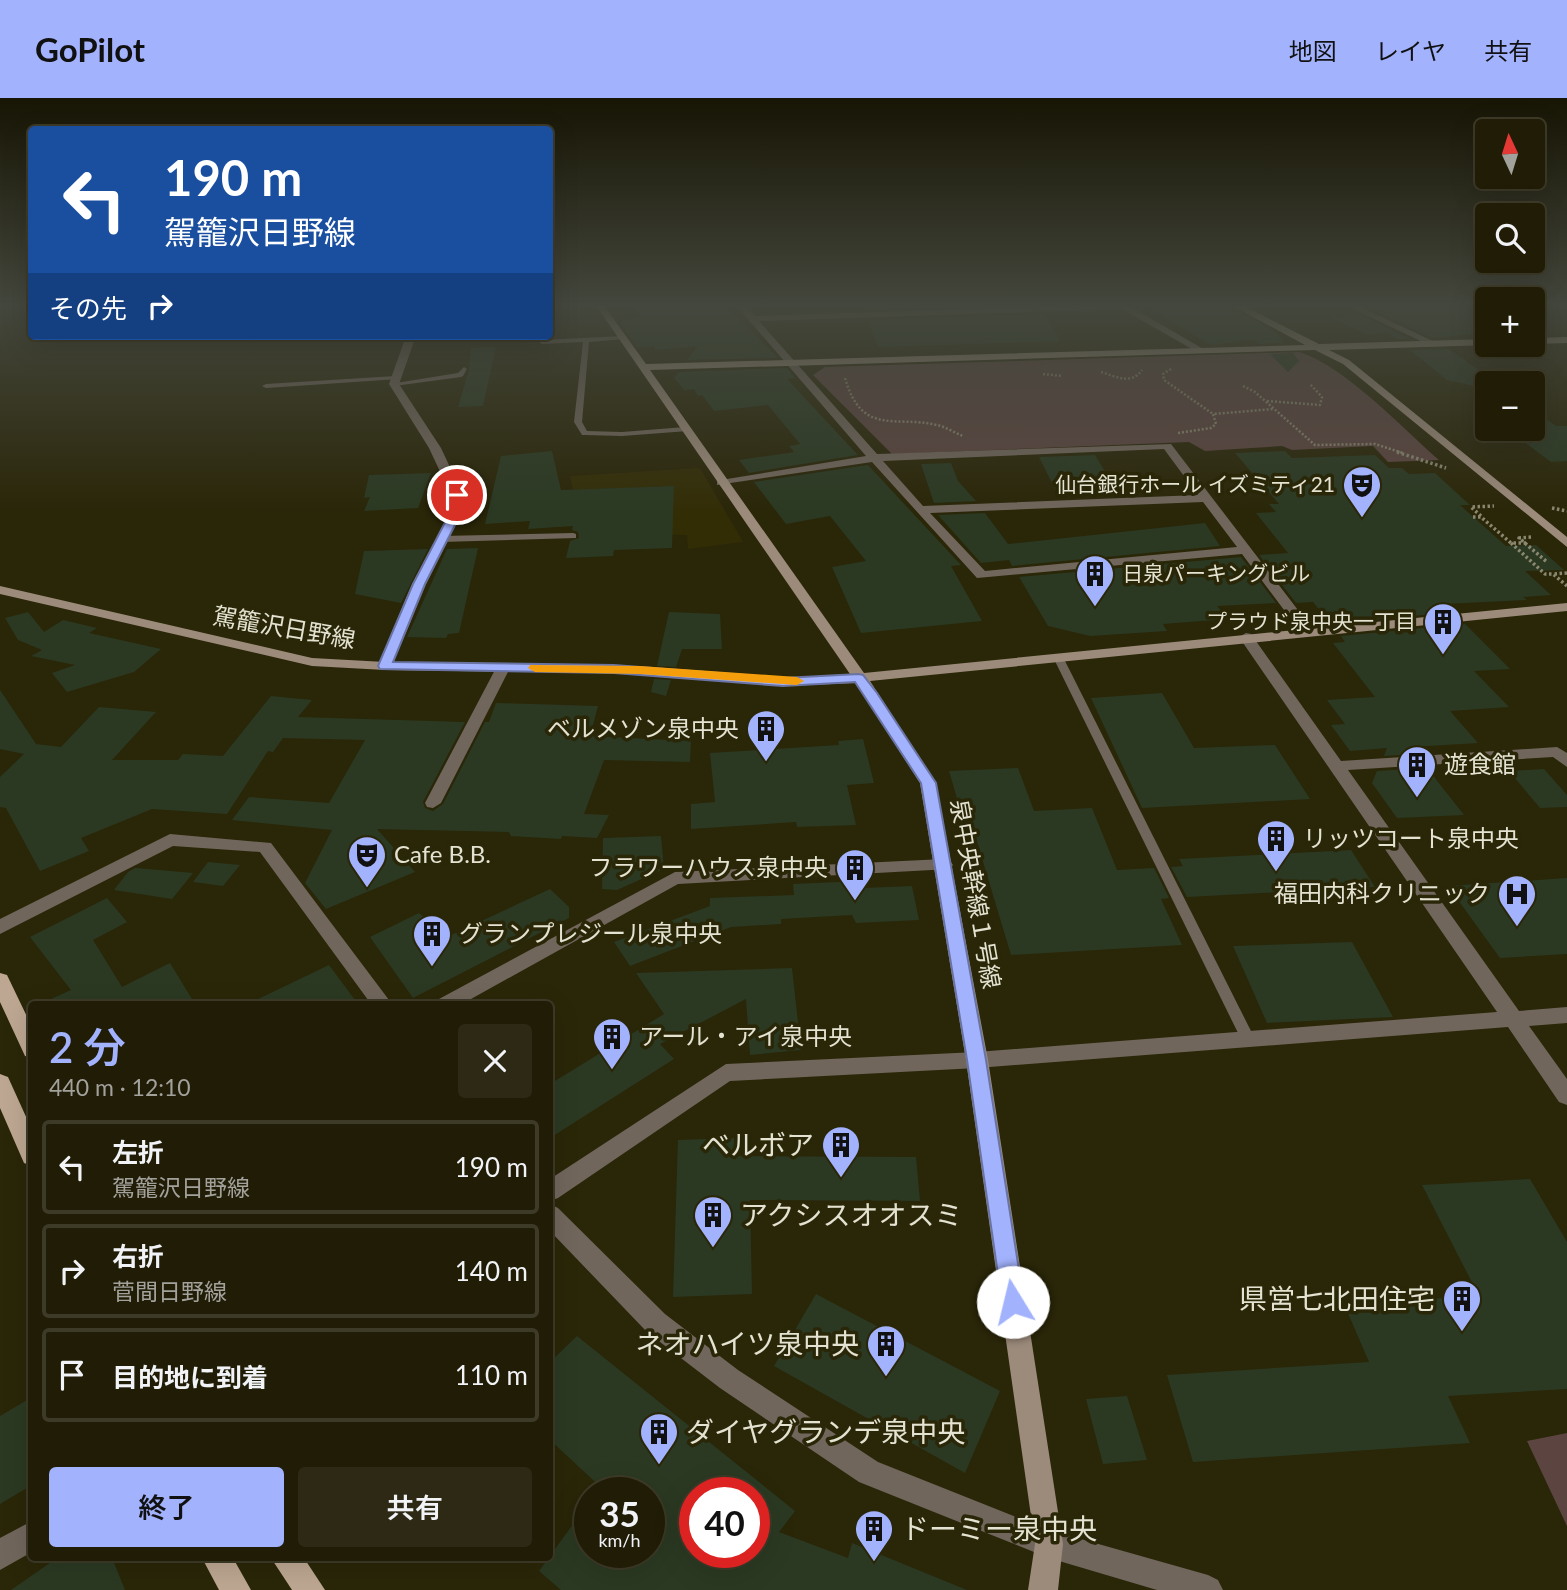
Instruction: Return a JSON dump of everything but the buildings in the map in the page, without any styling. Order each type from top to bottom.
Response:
[{"type":"main road","points":[[0,980],[28,1041]]},
{"type":"main road","points":[[0,1083],[28,1147]]},
{"type":"main road","points":[[219,1561],[236,1590]]},
{"type":"main road","points":[[288,1561],[310,1590]]},
{"type":"street","points":[[385,666],[456,513],[457,495],[435,448],[395,381],[398,374]]},
{"type":"street","name":"泉中央幹線１号線","points":[[648,374],[915,758],[929,783],[976,1060],[1049,1544],[1042,1590]]},
{"type":"street","points":[[800,374],[920,510],[982,575],[1246,550]]},
{"type":"street","points":[[1361,374],[1448,442],[1567,543]]},
{"type":"street","points":[[722,483],[874,458],[1167,446],[1307,631]]},
{"type":"street","points":[[920,510],[1206,498]]},
{"type":"street","name":"駕籠沢日野線","points":[[0,590],[312,662],[385,666],[627,670],[783,682],[859,678],[1246,637],[1567,607]]},
{"type":"street","points":[[1246,637],[1567,1096]]},
{"type":"street","points":[[433,803],[503,668]]},
{"type":"street","points":[[1337,766],[1564,755]]},
{"type":"street","points":[[0,927],[170,840],[265,847],[380,1001]]},
{"type":"street","points":[[451,1001],[675,878],[944,864]]},
{"type":"street","points":[[553,1189],[726,1073],[976,1060],[1567,1015]]},
{"type":"street","points":[[553,1218],[656,1323],[729,1379],[869,1472],[1049,1544],[1208,1590]]},
{"type":"street","points":[[0,1555],[28,1538]]},
{"type":"lane","points":[[266,386],[449,379],[462,374]]},
{"type":"lane","points":[[583,374],[579,422],[585,433],[622,434],[685,429]]},
{"type":"lane","points":[[442,539],[573,536]]},
{"type":"lane","points":[[1058,657],[1248,1039]]},
{"type":"path","points":[[844,374],[851,398],[880,422],[937,425],[968,438]]},
{"type":"path","points":[[1164,374],[1164,380],[1184,390],[1201,409],[1213,414],[1274,409]]},
{"type":"path","points":[[1266,401],[1320,405],[1322,397],[1310,384]]},
{"type":"path","points":[[1243,386],[1266,401],[1315,445],[1375,443],[1436,467],[1454,469]]},
{"type":"path","points":[[1173,434],[1211,428],[1216,424],[1213,414]]},
{"type":"path","points":[[1496,506],[1471,507],[1545,574],[1567,573]]},
{"type":"path","points":[[1551,508],[1567,511]]},
{"type":"path","points":[[1466,511],[1475,510]]},
{"type":"path","points":[[1473,517],[1482,517]]},
{"type":"path","points":[[1531,537],[1519,538],[1547,562]]},
{"type":"path","points":[[1511,544],[1526,543]]},
{"type":"path","points":[[1553,574],[1567,586]]},
{"type":"shaded area","points":[[1340,374],[1391,415],[1439,460],[1388,462],[1373,446],[1292,450],[1282,446],[1205,451],[1189,442],[892,454],[813,375]]},
{"type":"shaded area","points":[[700,468],[743,542],[688,549],[687,535],[634,534],[578,514],[570,476]]},
{"type":"shaded area","points":[[1567,1433],[1567,1526],[1527,1441]]},
{"type":"slow traffic","points":[[535,668],[640,670],[797,681]]},
{"type":"place","name":"仙台銀行ホール イズミティ21","points":[[1362,519]]},
{"type":"place","name":"日泉パーキングビル","points":[[1095,608]]},
{"type":"place","name":"プラウド泉中央一丁目","points":[[1443,656]]},
{"type":"place","name":"ベルメゾン泉中央","points":[[766,763]]},
{"type":"place","name":"遊食館","points":[[1417,799]]},
{"type":"place","name":"リッツコート泉中央","points":[[1276,873]]},
{"type":"place","name":"Cafe B.B.","points":[[367,889]]},
{"type":"place","name":"フラワーハウス泉中央","points":[[855,902]]},
{"type":"place","name":"福田内科クリニック","points":[[1517,928]]},
{"type":"place","name":"グランプレジール泉中央","points":[[432,968]]},
{"type":"place","name":"アール・アイ泉中央","points":[[612,1071]]},
{"type":"place","name":"ベルボア","points":[[841,1179]]},
{"type":"place","name":"アクシスオオスミ","points":[[713,1249]]},
{"type":"place","name":"県営七北田住宅","points":[[1462,1333]]},
{"type":"place","name":"ネオハイツ泉中央","points":[[886,1378]]},
{"type":"place","name":"ダイヤグランデ泉中央","points":[[659,1466]]},
{"type":"place","name":"ドーミー泉中央","points":[[874,1563]]},
{"type":"route","points":[[457,495],[456,513],[419,584],[385,666],[614,669],[783,682],[859,678],[873,696],[929,783],[976,1060],[1013,1302]]}]
